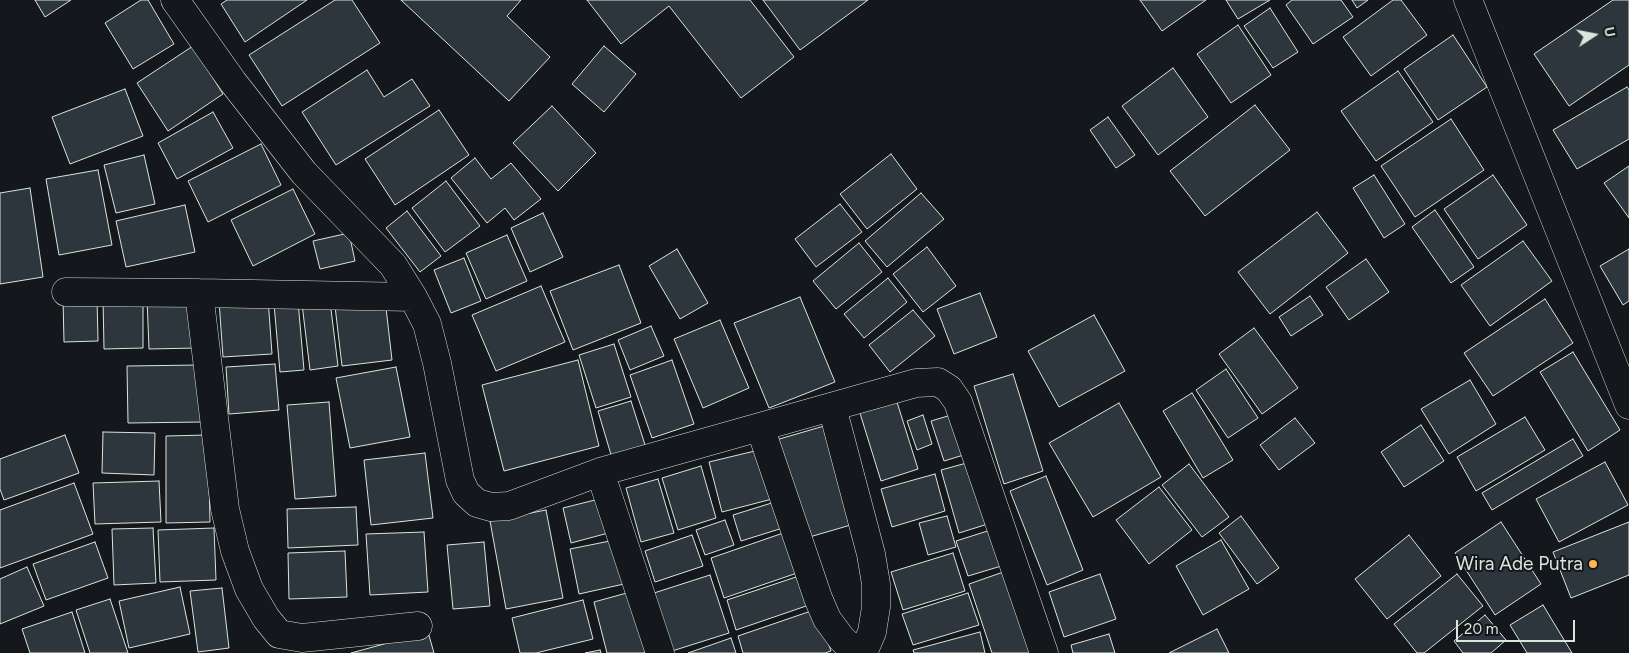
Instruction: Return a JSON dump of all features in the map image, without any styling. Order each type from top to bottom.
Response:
[{"type":"street","points":[[175,0],[232,82],[304,173],[393,265],[413,297],[427,324],[437,363],[460,480],[466,493],[477,503],[491,507],[509,506],[600,472],[916,383],[938,382],[950,389],[958,402],[1044,653]]},
{"type":"street","points":[[1468,0],[1629,406]]},
{"type":"street","points":[[66,292],[199,292],[413,297]]},
{"type":"street","points":[[199,292],[225,509],[235,550],[249,589],[266,618],[279,634],[302,638],[418,626]]},
{"type":"street","points":[[832,408],[871,554],[876,584],[876,607],[872,632],[863,653]]},
{"type":"street","points":[[760,427],[818,598],[827,619],[841,638],[856,653]]},
{"type":"street","points":[[600,472],[660,653]]},
{"type":"building","points":[[35,0],[71,0],[45,17]]},
{"type":"building","points":[[141,0],[148,0],[174,44],[133,69],[105,23]]},
{"type":"building","points":[[227,0],[307,0],[245,42],[221,4]]},
{"type":"building","points":[[335,0],[352,0],[380,43],[282,106],[249,55]]},
{"type":"building","points":[[401,0],[521,0],[507,16],[550,57],[509,101]]},
{"type":"building","points":[[587,0],[750,0],[794,57],[741,98],[669,6],[621,44]]},
{"type":"building","points":[[763,0],[868,0],[800,50]]},
{"type":"building","points":[[1140,0],[1206,0],[1162,31]]},
{"type":"building","points":[[1226,0],[1270,0],[1238,19]]},
{"type":"building","points":[[1292,0],[1341,0],[1353,17],[1313,44],[1286,5]]},
{"type":"building","points":[[1352,0],[1368,0],[1357,8]]},
{"type":"building","points":[[1393,0],[1401,0],[1427,35],[1371,76],[1343,37]]},
{"type":"building","points":[[1613,0],[1629,0],[1629,65],[1569,106],[1534,54]]},
{"type":"building","points":[[1270,8],[1298,52],[1273,68],[1244,26]]},
{"type":"building","points":[[1238,25],[1271,75],[1231,103],[1197,54]]},
{"type":"building","points":[[1453,35],[1487,87],[1438,120],[1404,69]]},
{"type":"building","points":[[193,46],[223,94],[168,131],[137,83]]},
{"type":"building","points":[[604,46],[636,74],[604,112],[572,84]]},
{"type":"building","points":[[1173,68],[1208,117],[1158,155],[1122,106]]},
{"type":"building","points":[[367,70],[384,97],[412,79],[430,106],[336,165],[302,112]]},
{"type":"building","points":[[1398,71],[1433,122],[1376,161],[1341,111]]},
{"type":"building","points":[[1627,87],[1629,90],[1629,139],[1577,169],[1553,130]]},
{"type":"building","points":[[125,89],[143,136],[70,164],[52,117]]},
{"type":"building","points":[[1255,105],[1290,150],[1205,216],[1170,171]]},
{"type":"building","points":[[552,106],[596,153],[558,191],[513,143]]},
{"type":"building","points":[[439,110],[469,155],[395,205],[365,159]]},
{"type":"building","points":[[213,112],[233,148],[177,179],[158,143]]},
{"type":"building","points":[[1108,117],[1135,155],[1116,168],[1090,130]]},
{"type":"building","points":[[1451,119],[1484,170],[1415,217],[1381,166]]},
{"type":"building","points":[[261,144],[281,185],[208,222],[188,181]]},
{"type":"building","points":[[891,154],[917,189],[867,229],[840,194]]},
{"type":"building","points":[[144,155],[155,204],[116,213],[104,165]]},
{"type":"building","points":[[475,158],[491,179],[511,163],[541,199],[514,220],[505,208],[487,223],[451,178]]},
{"type":"building","points":[[1629,166],[1629,218],[1604,183]]},
{"type":"building","points":[[98,170],[112,245],[59,255],[46,179]]},
{"type":"building","points":[[1374,175],[1405,224],[1384,238],[1353,188]]},
{"type":"building","points":[[1493,175],[1527,225],[1478,259],[1444,209]]},
{"type":"building","points":[[446,181],[480,226],[445,252],[412,208]]},
{"type":"building","points":[[30,188],[43,277],[0,284],[0,193]]},
{"type":"building","points":[[293,189],[315,234],[253,266],[231,220]]},
{"type":"building","points":[[921,193],[944,219],[887,267],[865,241]]},
{"type":"building","points":[[840,204],[862,232],[816,267],[795,239]]},
{"type":"building","points":[[185,205],[195,252],[126,267],[116,221]]},
{"type":"building","points":[[1435,210],[1474,267],[1451,283],[1412,227]]},
{"type":"building","points":[[407,211],[441,256],[420,272],[386,228]]},
{"type":"building","points":[[1317,212],[1348,253],[1270,314],[1238,272]]},
{"type":"building","points":[[543,213],[563,257],[530,272],[511,228]]},
{"type":"building","points":[[349,233],[355,261],[320,269],[313,241]]},
{"type":"building","points":[[507,235],[527,281],[486,299],[466,253]]},
{"type":"building","points":[[1523,241],[1552,281],[1490,326],[1461,285]]},
{"type":"building","points":[[859,243],[882,272],[836,309],[813,281]]},
{"type":"building","points":[[927,247],[956,286],[923,312],[893,274]]},
{"type":"building","points":[[677,249],[708,303],[680,319],[649,266]]},
{"type":"building","points":[[1629,249],[1629,301],[1623,305],[1600,266]]},
{"type":"building","points":[[464,258],[481,301],[451,313],[434,270]]},
{"type":"building","points":[[1366,259],[1389,292],[1349,320],[1326,287]]},
{"type":"building","points":[[619,265],[641,323],[573,350],[550,291]]},
{"type":"building","points":[[888,278],[907,302],[864,338],[844,314]]},
{"type":"building","points":[[541,286],[565,342],[496,371],[472,315]]},
{"type":"building","points":[[980,293],[997,337],[954,354],[937,309]]},
{"type":"building","points":[[1310,296],[1323,315],[1291,336],[1279,317]]},
{"type":"building","points":[[103,297],[143,297],[143,348],[104,349]]},
{"type":"building","points":[[195,297],[197,348],[149,349],[147,298]]},
{"type":"building","points":[[800,297],[835,382],[769,408],[734,323]]},
{"type":"building","points":[[97,298],[98,341],[64,342],[63,299]]},
{"type":"building","points":[[268,298],[272,354],[223,357],[219,301]]},
{"type":"building","points":[[385,299],[392,360],[342,366],[335,306]]},
{"type":"building","points":[[1545,299],[1573,343],[1493,396],[1464,353]]},
{"type":"building","points":[[298,301],[304,370],[280,372],[274,304]]},
{"type":"building","points":[[330,301],[338,366],[310,370],[302,304]]},
{"type":"building","points":[[913,310],[935,336],[890,372],[869,345]]},
{"type":"building","points":[[1094,315],[1125,371],[1059,407],[1028,351]]},
{"type":"building","points":[[720,320],[749,388],[703,408],[674,339]]},
{"type":"building","points":[[651,326],[664,356],[630,370],[618,340]]},
{"type":"building","points":[[1254,328],[1298,388],[1262,414],[1219,354]]},
{"type":"building","points":[[614,344],[631,397],[596,408],[579,355]]},
{"type":"building","points":[[1573,352],[1620,430],[1588,451],[1540,372]]},
{"type":"building","points":[[578,360],[599,446],[504,471],[482,385]]},
{"type":"building","points":[[672,360],[694,424],[652,438],[630,375]]},
{"type":"building","points":[[275,364],[279,410],[229,414],[226,367]]},
{"type":"building","points":[[201,365],[202,422],[128,423],[127,366]]},
{"type":"building","points":[[396,367],[410,437],[350,448],[336,378]]},
{"type":"building","points":[[1226,369],[1258,418],[1228,438],[1196,390]]},
{"type":"building","points":[[1013,374],[1043,471],[1004,484],[974,386]]},
{"type":"building","points":[[1470,380],[1496,424],[1449,454],[1421,409]]},
{"type":"building","points":[[1192,393],[1233,460],[1203,478],[1163,411]]},
{"type":"building","points":[[896,399],[918,469],[881,481],[859,410]]},
{"type":"building","points":[[631,401],[646,448],[612,458],[598,411]]},
{"type":"building","points":[[329,402],[336,496],[295,499],[287,405]]},
{"type":"building","points":[[1119,403],[1161,477],[1093,517],[1049,443]]},
{"type":"building","points":[[958,413],[970,453],[944,461],[931,421]]},
{"type":"building","points":[[923,415],[932,444],[917,450],[907,421]]},
{"type":"building","points":[[1525,417],[1545,450],[1476,491],[1457,457]]},
{"type":"building","points":[[1295,418],[1315,443],[1279,470],[1260,445]]},
{"type":"building","points":[[831,424],[861,522],[806,538],[776,440]]},
{"type":"building","points":[[1421,425],[1444,461],[1404,487],[1381,452]]},
{"type":"building","points":[[103,432],[155,433],[154,475],[102,473]]},
{"type":"building","points":[[65,435],[79,473],[4,500],[0,489],[0,459]]},
{"type":"building","points":[[208,435],[210,522],[166,523],[166,436]]},
{"type":"building","points":[[1573,439],[1583,456],[1492,510],[1482,493]]},
{"type":"building","points":[[763,449],[776,498],[722,512],[709,462]]},
{"type":"building","points":[[425,453],[433,518],[371,525],[364,460]]},
{"type":"building","points":[[974,461],[991,523],[959,533],[941,470]]},
{"type":"building","points":[[1605,462],[1628,505],[1559,542],[1536,499]]},
{"type":"building","points":[[1189,464],[1229,517],[1202,537],[1162,485]]},
{"type":"building","points":[[701,466],[716,518],[678,530],[662,478]]},
{"type":"building","points":[[935,474],[945,511],[892,527],[881,489]]},
{"type":"building","points":[[1046,476],[1083,570],[1047,585],[1010,491]]},
{"type":"building","points":[[658,479],[674,533],[641,542],[626,488]]},
{"type":"building","points":[[159,481],[161,522],[95,524],[93,483]]},
{"type":"building","points":[[74,483],[93,534],[0,568],[0,510]]},
{"type":"building","points":[[1159,487],[1192,530],[1149,564],[1116,520]]},
{"type":"building","points":[[603,498],[612,532],[571,543],[563,508]]},
{"type":"building","points":[[778,501],[786,527],[741,541],[733,515]]},
{"type":"building","points":[[356,507],[358,545],[288,548],[287,509]]},
{"type":"building","points":[[546,510],[563,598],[506,609],[490,521]]},
{"type":"building","points":[[947,516],[956,547],[928,555],[919,523]]},
{"type":"building","points":[[1241,516],[1279,568],[1257,584],[1219,533]]},
{"type":"building","points":[[725,520],[734,545],[705,555],[696,530]]},
{"type":"building","points":[[1501,522],[1541,584],[1495,615],[1455,553]]},
{"type":"building","name":"Wira Ade Putra","points":[[1629,522],[1629,575],[1571,598],[1553,552]]},
{"type":"building","points":[[153,528],[156,583],[114,585],[112,529]]},
{"type":"building","points":[[214,528],[216,580],[160,582],[158,530]]},
{"type":"building","points":[[997,528],[1008,564],[968,576],[956,541]]},
{"type":"building","points":[[789,531],[803,571],[724,598],[711,558]]},
{"type":"building","points":[[424,532],[428,592],[370,595],[366,534]]},
{"type":"building","points":[[692,535],[703,566],[655,582],[645,551]]},
{"type":"building","points":[[1409,535],[1441,576],[1387,619],[1355,579]]},
{"type":"building","points":[[615,540],[624,584],[579,594],[570,549]]},
{"type":"building","points":[[1221,540],[1249,589],[1203,615],[1176,566]]},
{"type":"building","points":[[95,542],[108,578],[46,600],[33,564]]},
{"type":"building","points":[[484,542],[490,606],[453,609],[447,545]]},
{"type":"building","points":[[345,551],[347,597],[289,599],[288,553]]},
{"type":"building","points":[[953,553],[965,591],[903,610],[891,572]]},
{"type":"building","points":[[27,567],[44,606],[0,624],[0,579]]},
{"type":"building","points":[[1012,569],[1039,653],[992,653],[969,584]]},
{"type":"building","points":[[1100,574],[1116,619],[1064,637],[1049,592]]},
{"type":"building","points":[[1457,574],[1483,606],[1424,653],[1417,653],[1394,624]]},
{"type":"building","points":[[710,575],[729,633],[672,651],[654,593]]},
{"type":"building","points":[[802,575],[812,604],[736,630],[727,600]]},
{"type":"building","points":[[180,587],[190,634],[129,648],[119,601]]},
{"type":"building","points":[[222,588],[229,648],[198,652],[190,591]]},
{"type":"building","points":[[634,591],[650,651],[643,653],[607,653],[594,602]]},
{"type":"building","points":[[968,593],[979,625],[913,645],[902,614]]},
{"type":"building","points":[[110,599],[128,653],[90,653],[76,610]]},
{"type":"building","points":[[583,600],[593,639],[536,653],[520,653],[512,618]]},
{"type":"building","points":[[1543,605],[1572,653],[1527,653],[1510,625]]},
{"type":"building","points":[[817,609],[831,651],[825,653],[743,653],[738,636]]},
{"type":"building","points":[[72,612],[85,653],[30,653],[22,629]]},
{"type":"building","points":[[1485,615],[1506,640],[1491,653],[1463,653],[1454,641]]},
{"type":"building","points":[[1217,629],[1229,653],[1169,653]]},
{"type":"building","points":[[428,632],[434,653],[351,653]]},
{"type":"building","points":[[980,632],[985,653],[914,653],[913,650]]},
{"type":"building","points":[[1109,634],[1115,653],[1073,653],[1071,645]]},
{"type":"building","points":[[731,638],[736,653],[688,653]]},
{"type":"building","points":[[600,650],[601,653],[585,653]]},
{"type":"place","name":"Wira Ade Putra","points":[[1593,564]]}]
